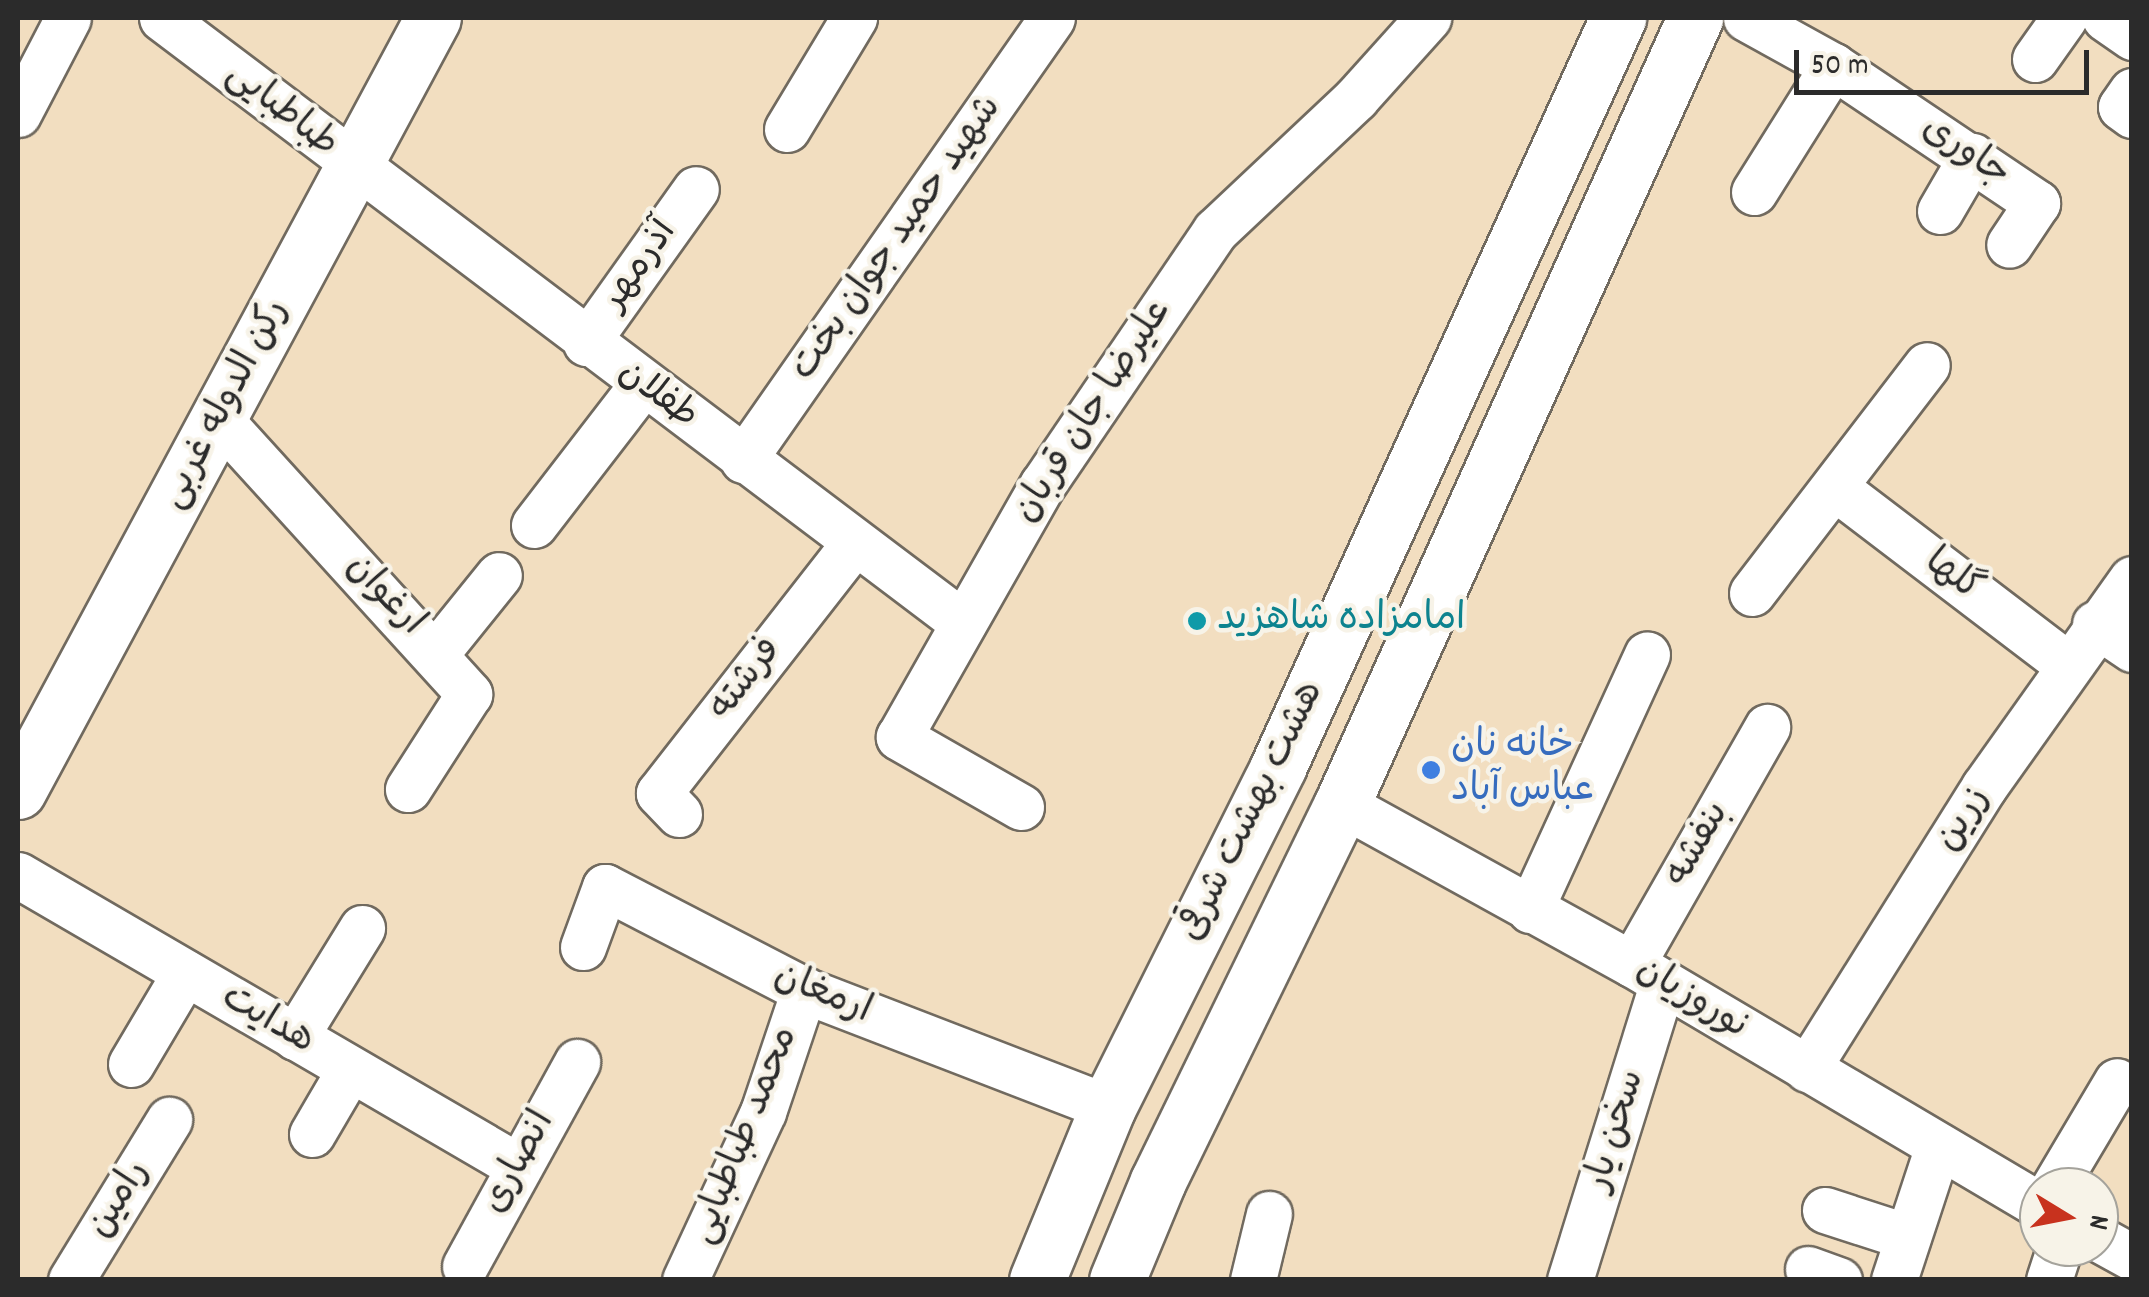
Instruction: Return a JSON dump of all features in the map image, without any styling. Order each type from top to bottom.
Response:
[{"type":"main road","name":"رکن الدوله غربی","points":[[18,791],[433,18]]},
{"type":"main road","name":"هشت بهشت شرقی","points":[[1037,1280],[1108,1108],[1278,767],[1618,18]]},
{"type":"main road","name":"هشت بهشت شرقی","points":[[1117,1280],[1158,1180],[1342,804],[1695,18]]},
{"type":"street","points":[[18,114],[68,18]]},
{"type":"street","name":"طباطبایی","points":[[162,18],[353,168]]},
{"type":"street","points":[[787,129],[854,18]]},
{"type":"street","name":"شهید حمید جوان بخت","points":[[742,460],[1052,18]]},
{"type":"street","name":"علیرضا جان قربان","points":[[1021,807],[899,737],[1043,484],[1215,231],[1356,98],[1428,18]]},
{"type":"street","name":"جاوری","points":[[1746,18],[1833,66],[2037,203],[2009,245]]},
{"type":"street","points":[[2035,59],[2064,18]]},
{"type":"street","points":[[2105,18],[2132,37]]},
{"type":"street","points":[[1754,192],[1833,66]]},
{"type":"street","points":[[2132,91],[2121,108],[2132,114]]},
{"type":"street","points":[[1940,211],[1972,156]]},
{"type":"street","name":"طفلان","points":[[353,168],[964,623]]},
{"type":"street","name":"آذرمهر","points":[[586,343],[696,189]]},
{"type":"street","points":[[1752,593],[1837,489],[1927,365]]},
{"type":"street","points":[[534,526],[642,385]]},
{"type":"street","name":"ارغوان","points":[[219,418],[436,653],[469,694],[408,789]]},
{"type":"street","name":"گلها","points":[[1837,489],[2068,665]]},
{"type":"street","name":"فرشته","points":[[680,814],[658,793],[854,543]]},
{"type":"street","points":[[436,653],[499,575]]},
{"type":"street","name":"زرین","points":[[1807,1069],[2095,624],[2132,579]]},
{"type":"street","points":[[2095,624],[2132,649]]},
{"type":"street","points":[[1530,910],[1648,655]]},
{"type":"street","name":"بنفشه","points":[[1648,973],[1766,727]]},
{"type":"street","name":"نوروزیان","points":[[1342,804],[1648,973],[2019,1193]]},
{"type":"street","name":"هدایت","points":[[18,875],[516,1165]]},
{"type":"street","name":"ارمغان","points":[[584,948],[606,886],[804,990],[1108,1108]]},
{"type":"street","points":[[295,1037],[362,928]]},
{"type":"street","points":[[132,1064],[185,973]]},
{"type":"street","name":"سخن یار","points":[[1570,1280],[1648,973]]},
{"type":"street","name":"محمد طباطبایی","points":[[684,1280],[763,1112],[804,990]]},
{"type":"street","name":"انصاری","points":[[465,1266],[516,1165],[576,1062]]},
{"type":"street","points":[[312,1134],[350,1069]]},
{"type":"street","points":[[2066,1167],[2118,1081]]},
{"type":"street","name":"رامین","points":[[70,1280],[169,1120]]},
{"type":"street","points":[[1894,1280],[1938,1146]]},
{"type":"street","points":[[1825,1210],[1908,1237]]},
{"type":"street","points":[[1252,1280],[1268,1214]]},
{"type":"place","name":"امامزاده شاهزید","points":[[1197,621]]},
{"type":"place","name":"خانه نان عباس آباد","points":[[1431,770]]}]
